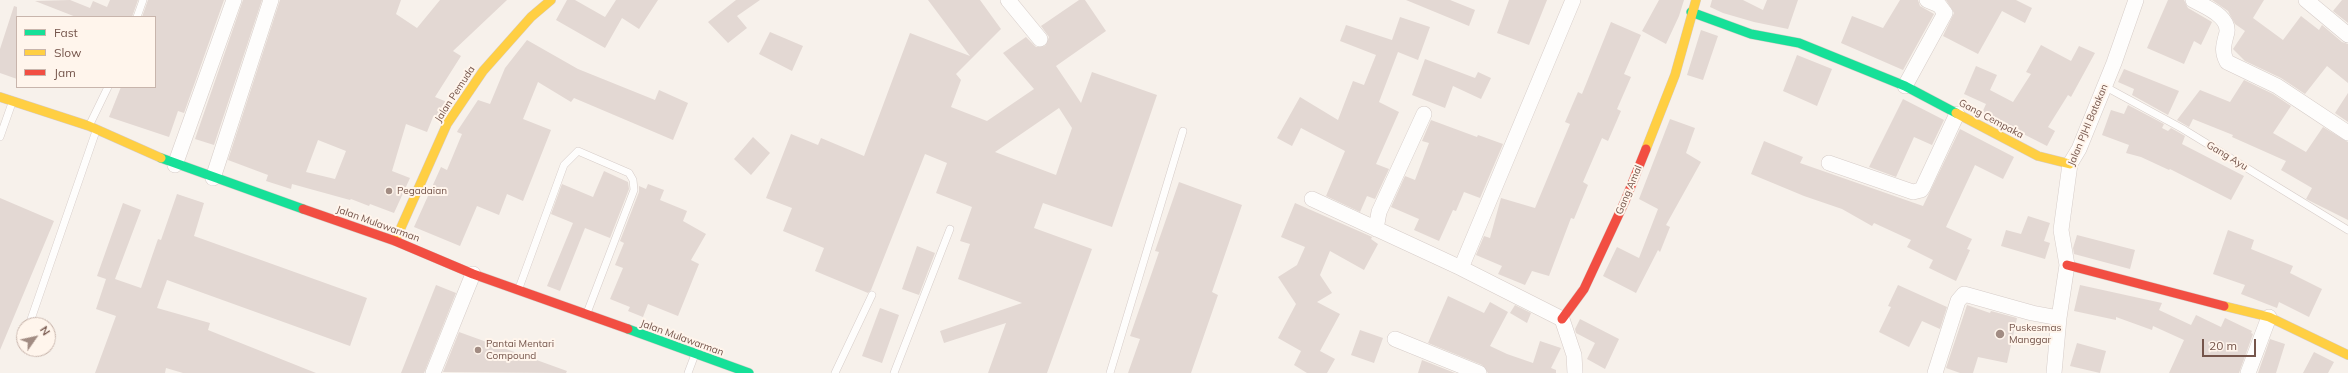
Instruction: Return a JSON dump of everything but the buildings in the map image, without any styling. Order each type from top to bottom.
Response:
[{"type":"main road","name":"Jalan Pemuda","points":[[395,241],[447,124],[483,71],[531,16],[551,0]]},
{"type":"main road","name":"Gang Amal","points":[[1562,319],[1584,289],[1625,201],[1675,75],[1696,0]]},
{"type":"main road","name":"Gang Cempaka","points":[[1692,12],[1719,24],[1751,34],[1799,43],[1905,86],[2038,156],[2070,164]]},
{"type":"main road","name":"Jalan Mulawarman","points":[[0,97],[92,127],[175,166],[395,241],[473,274],[749,373]]},
{"type":"main road","points":[[2067,265],[2269,318],[2348,355]]},
{"type":"street","points":[[175,166],[234,0]]},
{"type":"street","points":[[213,178],[271,0]]},
{"type":"street","points":[[1008,0],[1040,39]]},
{"type":"street","points":[[1461,268],[1573,0]]},
{"type":"street","points":[[1905,86],[1945,13],[1939,5],[1927,0]]},
{"type":"street","name":"Jalan PJHI Batakan","points":[[2054,373],[2059,318],[2067,265],[2061,230],[2070,164],[2079,149],[2136,0]]},
{"type":"street","points":[[2193,0],[2218,14],[2225,23],[2227,34],[2222,44],[2223,54],[2227,62],[2277,86],[2348,133]]},
{"type":"street","points":[[2306,0],[2348,35]]},
{"type":"street","points":[[1376,229],[1379,212],[1424,114]]},
{"type":"street","points":[[1829,163],[1913,192],[1918,191],[1923,187],[1957,114]]},
{"type":"street","points":[[1312,198],[1461,268],[1562,319],[1574,355],[1575,373]]},
{"type":"street","points":[[433,373],[473,274]]},
{"type":"street","points":[[1935,373],[1958,301],[1964,294],[2032,313],[2059,318]]},
{"type":"street","points":[[2248,373],[2269,318]]},
{"type":"street","points":[[1395,339],[1478,373]]},
{"type":"lane","points":[[137,16],[143,0]]},
{"type":"lane","name":"Gang Ayu","points":[[2104,86],[2177,125],[2348,230]]},
{"type":"lane","points":[[32,317],[92,127],[108,88]]},
{"type":"lane","points":[[0,137],[13,101]]},
{"type":"lane","points":[[1110,373],[1183,131]]},
{"type":"lane","points":[[518,290],[564,165],[578,151],[629,173],[633,180],[634,190],[586,315]]},
{"type":"lane","points":[[894,373],[950,229]]},
{"type":"lane","points":[[836,373],[872,295]]},
{"type":"lane","points":[[688,373],[695,354]]},
{"type":"traffic: fast","points":[[1691,12],[1751,34],[1799,43],[1905,86],[1956,113]]},
{"type":"traffic: fast","points":[[161,158],[303,209]]},
{"type":"traffic: fast","points":[[628,329],[749,373]]},
{"type":"traffic: slow","points":[[395,241],[447,124],[483,71],[531,17],[551,0]]},
{"type":"traffic: slow","points":[[1646,149],[1675,75],[1696,0]]},
{"type":"traffic: slow","points":[[0,97],[89,126],[161,158]]},
{"type":"traffic: slow","points":[[1956,113],[2038,156],[2070,164]]},
{"type":"traffic: slow","points":[[2224,306],[2269,317],[2348,355]]},
{"type":"traffic: jam","points":[[1562,319],[1584,289],[1625,201],[1646,149]]},
{"type":"traffic: jam","points":[[303,209],[395,241],[473,274],[628,329]]},
{"type":"traffic: jam","points":[[2067,265],[2224,306]]},
{"type":"place","name":"Pegadaian","points":[[389,191]]},
{"type":"place","name":"Puskesmas Manggar","points":[[2000,334]]},
{"type":"place","name":"Pantai Mentari Compound","points":[[478,350]]}]
